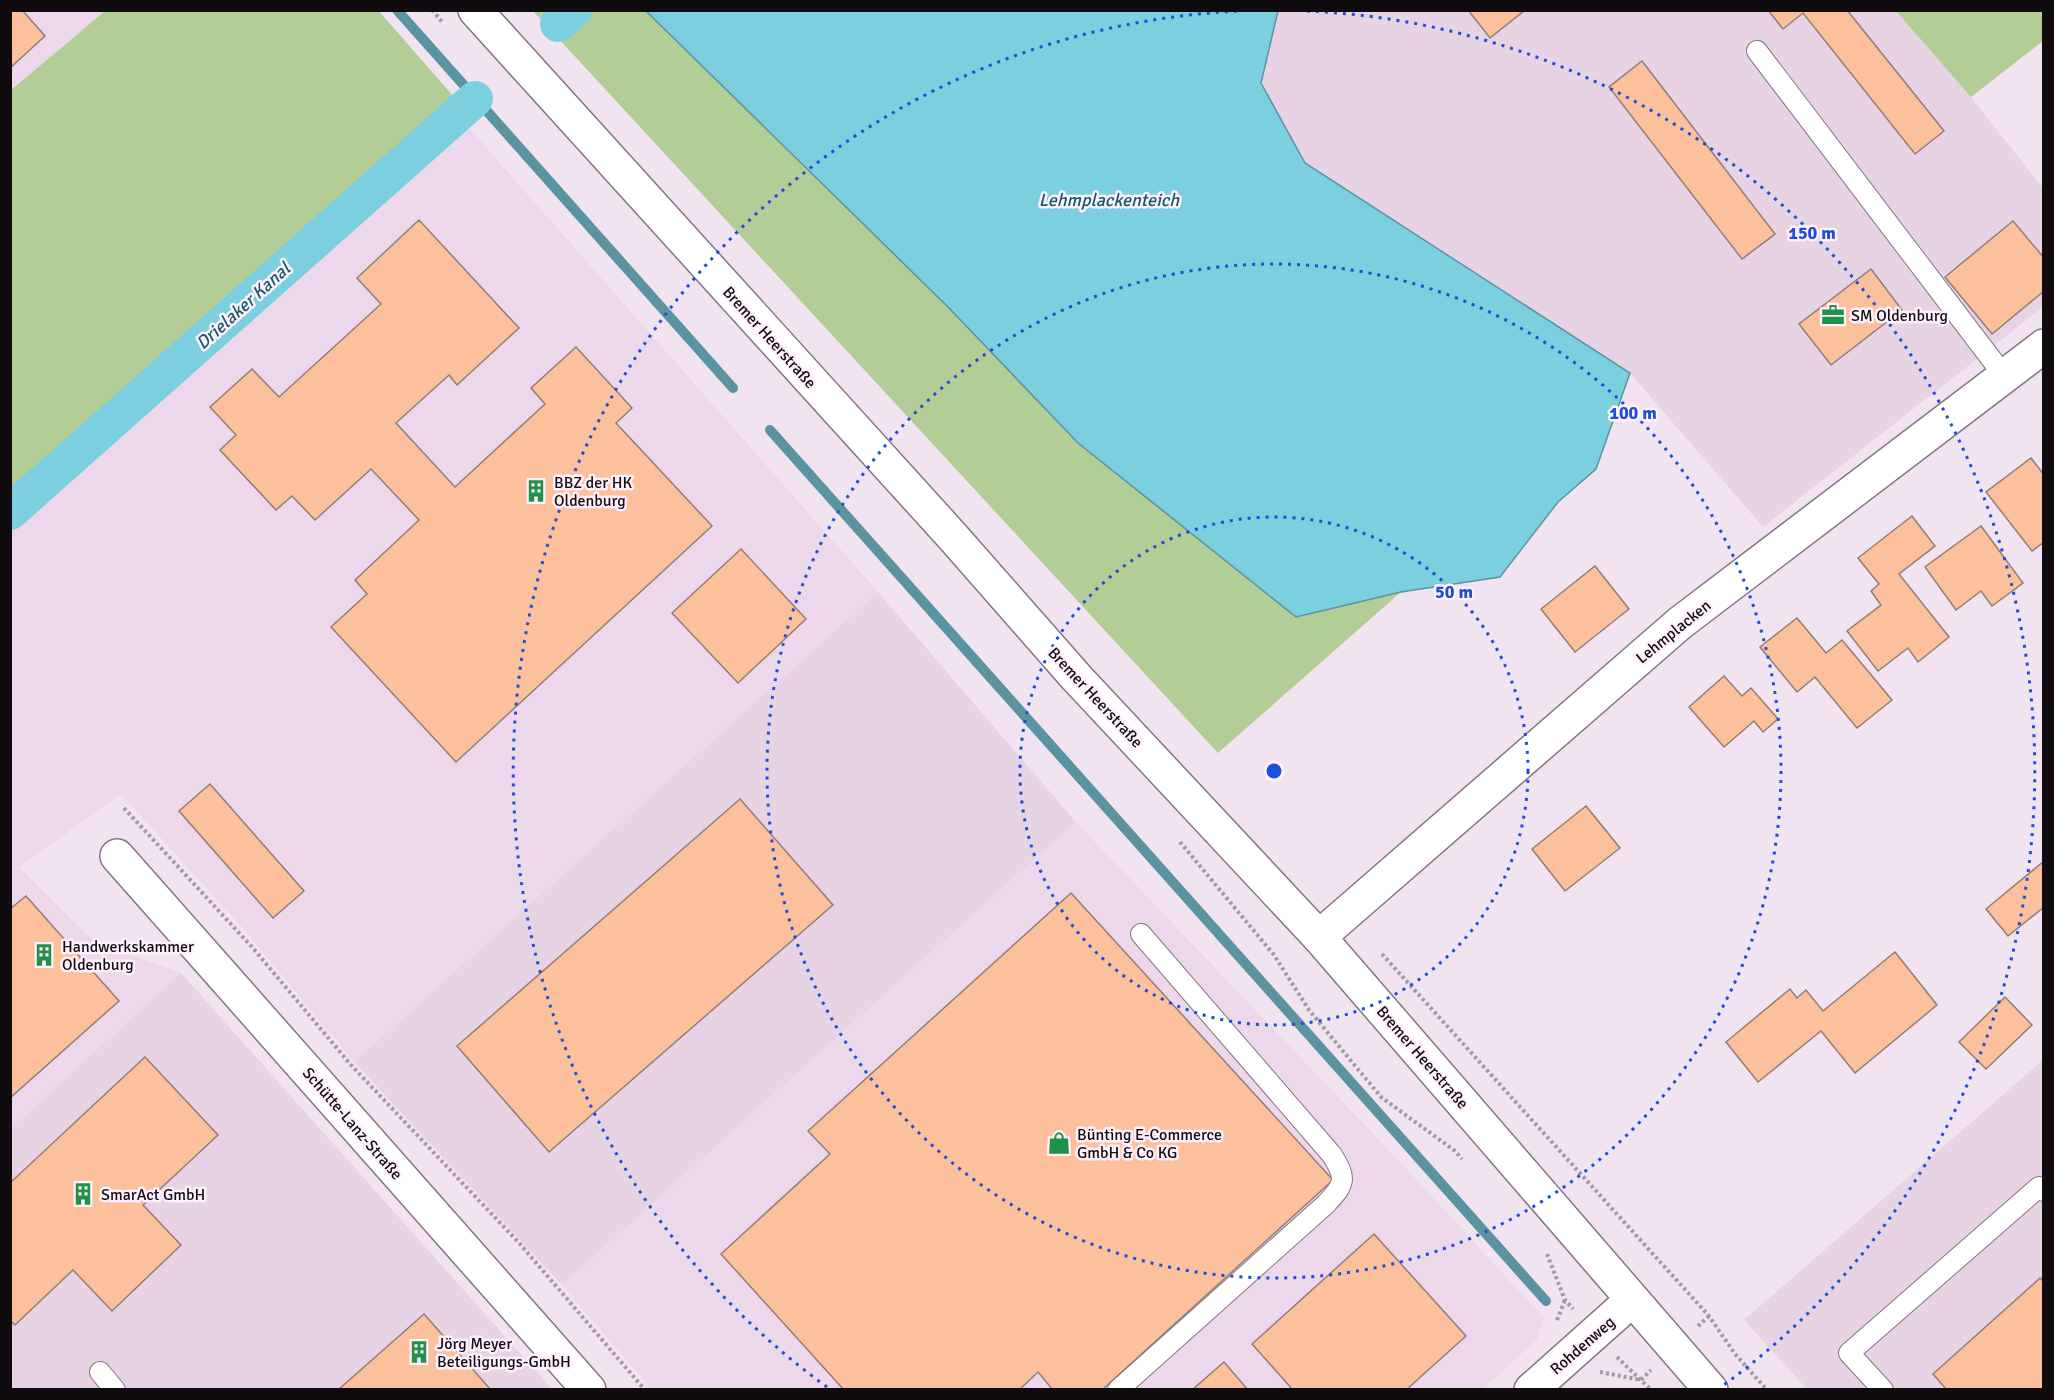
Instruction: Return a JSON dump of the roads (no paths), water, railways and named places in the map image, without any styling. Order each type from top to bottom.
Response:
[{"type":"main road","name":"Bremer Heerstraße","points":[[475,10],[1076,677],[1318,937],[1711,1389]]},
{"type":"main road","name":"Lehmplacken","points":[[1318,937],[1680,623],[2043,346]]},
{"type":"main road","name":"Schütte-Lanz-Straße","points":[[117,856],[589,1389]]},
{"type":"main road","name":"Rohdenweg","points":[[1531,1389],[1632,1300]]},
{"type":"lane","points":[[1757,51],[2005,376]]},
{"type":"lane","points":[[1118,1389],[1326,1204],[1340,1189],[1343,1172],[1332,1155],[1141,934]]},
{"type":"lane","points":[[1883,1389],[1849,1353],[2039,1187],[2043,1191]]},
{"type":"lane","points":[[100,1372],[115,1389]]},
{"type":"water","name":"Lehmplackenteich","points":[[646,11],[1278,11],[1261,83],[1305,163],[1630,373],[1596,469],[1558,502],[1500,577],[1401,592],[1296,617],[1078,443],[949,308]]},
{"type":"waterway","points":[[397,10],[733,388]]},
{"type":"waterway","name":"Drielaker Kanal","points":[[558,24],[574,10]]},
{"type":"waterway","name":"Drielaker Kanal","points":[[10,512],[475,99]]},
{"type":"waterway","points":[[770,430],[1546,1301]]},
{"type":"place","name":"SM Oldenburg","points":[[1833,315]]},
{"type":"place","name":"BBZ der HK Oldenburg","points":[[536,491]]},
{"type":"place","name":"Handwerkskammer Oldenburg","points":[[44,955]]},
{"type":"place","name":"Bünting E-Commerce GmbH & Co KG","points":[[1059,1143]]},
{"type":"place","name":"SmarAct GmbH","points":[[83,1194]]},
{"type":"place","name":"Jörg Meyer Beteiligungs-GmbH","points":[[419,1352]]}]
